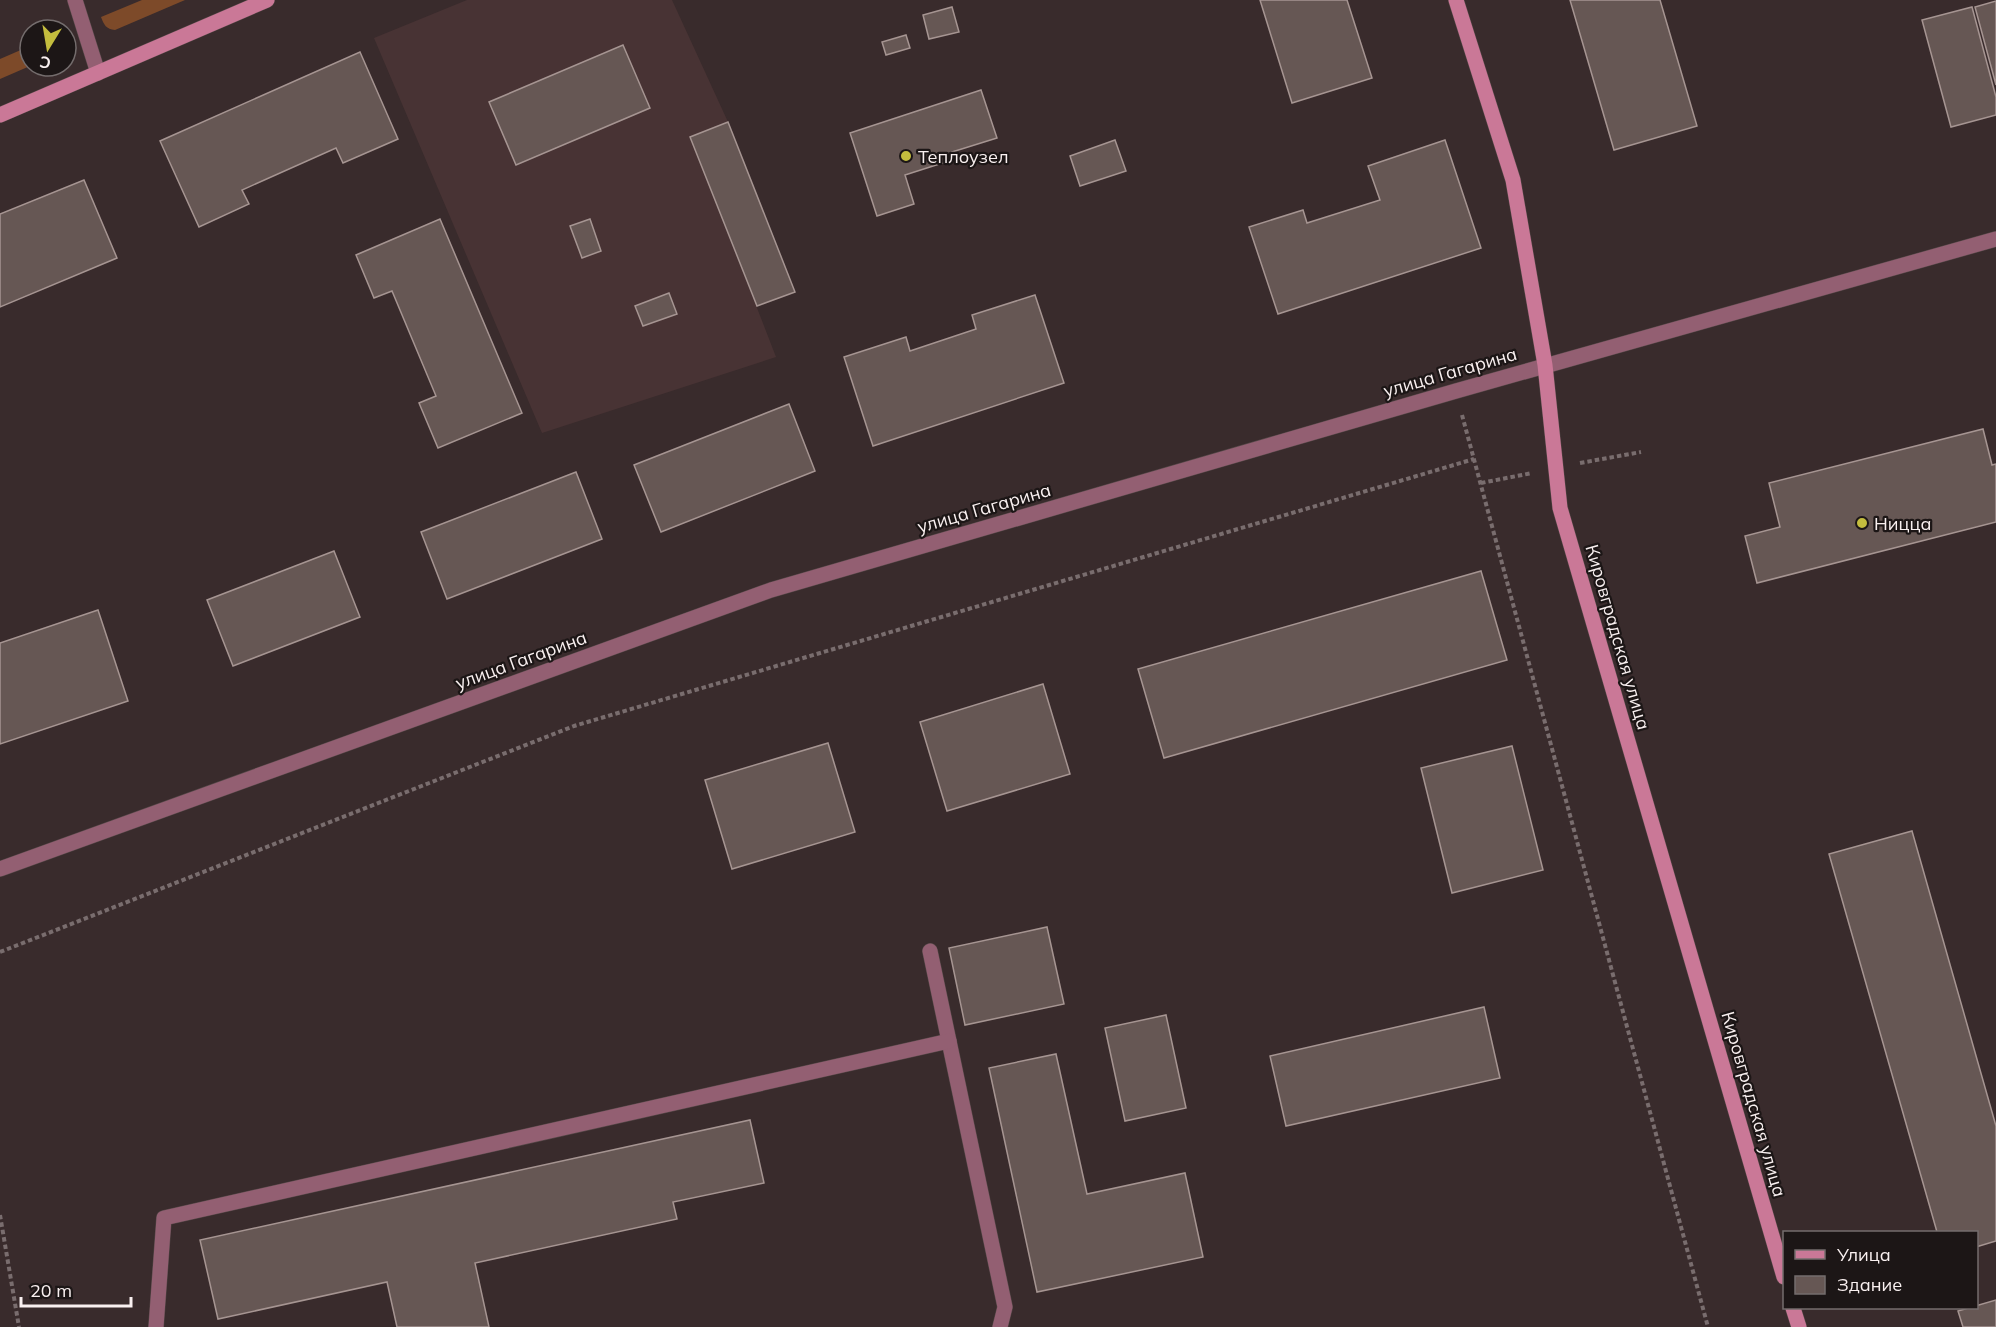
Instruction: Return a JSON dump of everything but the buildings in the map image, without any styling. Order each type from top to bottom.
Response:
[{"type":"main road","points":[[0,115],[267,0]]},
{"type":"main road","name":"Кировградская улица","points":[[1456,0],[1513,180],[1545,365],[1560,508],[1783,1270]]},
{"type":"main road","points":[[1793,1309],[1799,1327]]},
{"type":"street","points":[[75,0],[98,73]]},
{"type":"street","name":"улица Гагарина","points":[[0,869],[771,590],[1545,365],[1996,239]]},
{"type":"street","points":[[930,951],[1005,1307],[1000,1327]]},
{"type":"street","points":[[156,1327],[164,1218],[949,1041]]},
{"type":"path","points":[[1456,391],[1708,1327]]},
{"type":"path","points":[[0,952],[574,726],[1474,459]]},
{"type":"path","points":[[0,1215],[18,1327]]},
{"type":"shaded area","points":[[142,0],[185,0],[115,30],[107,28],[104,24],[101,17]]},
{"type":"shaded area","points":[[467,0],[672,0],[728,122],[691,137],[776,357],[542,433],[374,38]]},
{"type":"shaded area","points":[[18,51],[18,71],[0,79],[0,59]]},
{"type":"place","name":"Теплоузел","points":[[906,156]]},
{"type":"place","name":"Ницца","points":[[1862,523]]}]
